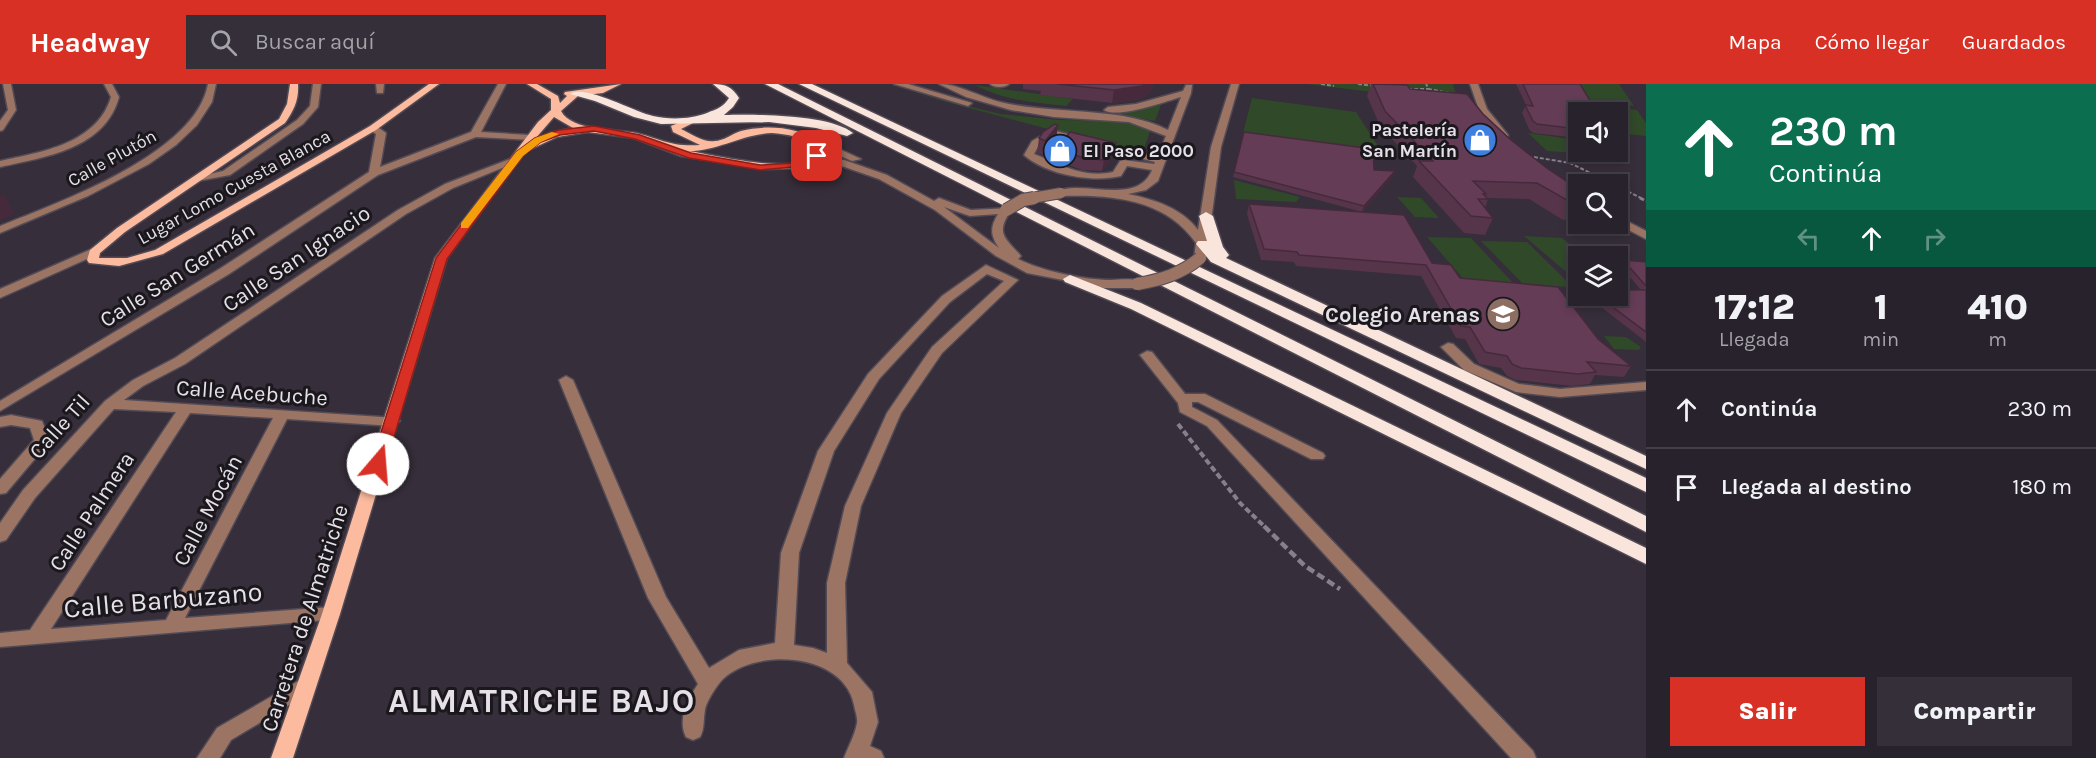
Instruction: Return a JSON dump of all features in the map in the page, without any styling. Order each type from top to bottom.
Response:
[{"type":"highway","points":[[645,118],[696,119],[723,111],[731,105],[734,98],[730,92],[718,84]]},
{"type":"highway","points":[[770,84],[1646,525]]},
{"type":"highway","points":[[804,84],[1646,486]]},
{"type":"highway","points":[[814,84],[909,134]]},
{"type":"highway","points":[[613,102],[609,91],[615,85]]},
{"type":"highway","points":[[575,94],[594,95],[613,102],[631,114],[673,122],[718,118],[765,118],[796,120],[832,127],[858,137],[972,194],[1040,219]]},
{"type":"highway","points":[[1206,216],[1216,249],[1236,269]]},
{"type":"highway","points":[[1201,251],[1646,464]]},
{"type":"highway","points":[[1070,279],[1136,306],[1646,557]]},
{"type":"main road","name":"Lugar Lomo Cuesta Blanca","points":[[294,84],[291,108],[282,121],[121,230],[94,252],[93,260],[107,264],[131,261],[159,252],[373,129],[435,84]]},
{"type":"main road","points":[[531,84],[555,98],[555,110],[561,119],[578,126],[617,132],[689,155],[777,168],[806,163],[817,156],[819,143],[798,134],[762,131],[744,133],[718,143],[680,148],[656,144]]},
{"type":"main road","points":[[541,91],[575,94],[615,85]]},
{"type":"main road","name":"Carretera de Almatriche","points":[[282,758],[331,614],[441,258],[530,138],[555,110],[575,94]]},
{"type":"main road","points":[[690,121],[676,126],[676,130],[699,142],[718,143]]},
{"type":"main road","points":[[517,158],[538,140],[559,133],[594,129]]},
{"type":"street","points":[[0,128],[12,110],[7,84]]},
{"type":"street","points":[[0,164],[52,152],[89,135],[108,117],[115,97],[108,84]]},
{"type":"street","name":"Calle Plutón","points":[[0,230],[121,175],[158,154],[195,122],[208,102],[212,84]]},
{"type":"street","name":"Lugar Lomo Cuesta Blanca","points":[[196,180],[226,173],[300,122],[314,106],[317,84]]},
{"type":"street","points":[[502,84],[475,134],[530,138]]},
{"type":"street","points":[[898,84],[959,102],[1010,112],[1138,121],[1160,128],[1171,135]]},
{"type":"street","points":[[942,84],[997,105],[1072,116]]},
{"type":"street","points":[[965,84],[976,91],[1004,99],[1074,110],[1137,107],[1188,89]]},
{"type":"street","points":[[994,84],[1005,84]]},
{"type":"street","points":[[1000,212],[997,235],[1006,249],[1024,262],[1050,273],[1070,279],[1104,284],[1137,284],[1176,275],[1187,270],[1201,251],[1216,147],[1235,84]]},
{"type":"street","points":[[1473,84],[1483,110],[1524,155]]},
{"type":"street","points":[[1106,194],[1142,188],[1153,181],[1188,89]]},
{"type":"street","points":[[373,129],[381,133],[374,173]]},
{"type":"street","points":[[1053,133],[1160,164],[1124,163],[1117,174],[1097,177],[1072,172],[1029,155],[1035,143],[1053,133]]},
{"type":"street","name":"Calle San Germán","points":[[0,407],[225,271],[374,173],[475,134]]},
{"type":"street","points":[[1072,172],[1066,166],[1049,159],[1057,145],[1064,141],[1090,147],[1105,147]]},
{"type":"street","points":[[819,143],[876,167],[950,206],[970,213],[1000,212],[1023,200],[1061,193],[1106,194],[1134,199],[1170,212],[1196,231],[1201,251]]},
{"type":"street","name":"Calle San Ignacio","points":[[110,404],[138,383],[180,361],[402,212],[449,186],[517,158]]},
{"type":"street","points":[[806,163],[840,162],[883,177],[939,208],[1000,254],[1031,270],[1050,273]]},
{"type":"street","points":[[1628,225],[1646,236]]},
{"type":"street","points":[[0,294],[94,252]]},
{"type":"street","points":[[784,649],[790,553],[826,451],[873,377],[946,299],[986,269],[1012,280],[937,350],[894,413],[853,506],[836,583],[837,664]]},
{"type":"street","points":[[1448,347],[1469,367],[1516,388],[1560,393],[1646,386]]},
{"type":"street","points":[[1147,355],[1185,403]]},
{"type":"street","points":[[566,380],[657,598],[708,682]]},
{"type":"street","points":[[1317,456],[1200,397],[1185,398],[1185,409],[1212,423],[1525,758]]},
{"type":"street","name":"Calle Acebuche","points":[[110,404],[392,421]]},
{"type":"street","name":"Calle Til","points":[[0,536],[29,494],[110,404]]},
{"type":"street","name":"Calle Palmera","points":[[35,638],[186,408]]},
{"type":"street","name":"Calle Mocán","points":[[172,626],[282,415]]},
{"type":"street","points":[[0,422],[11,420],[37,423],[42,441],[0,489]]},
{"type":"street","name":"Calle Barbuzano","points":[[0,640],[331,614]]},
{"type":"street","points":[[693,731],[696,705],[708,682],[728,664],[754,653],[784,649],[812,653],[837,664],[856,682],[866,705],[867,730],[862,756]]},
{"type":"street","points":[[208,758],[224,734],[307,684]]},
{"type":"path","points":[[1321,84],[1334,86]]},
{"type":"path","points":[[1358,84],[1382,87]]},
{"type":"path","points":[[1426,84],[1429,89]]},
{"type":"path","points":[[1405,85],[1477,96]]},
{"type":"path","points":[[1405,89],[1429,89]]},
{"type":"path","points":[[1524,155],[1570,163],[1592,174]]},
{"type":"path","points":[[1628,192],[1646,201]]},
{"type":"path","points":[[1174,418],[1240,503],[1305,566],[1342,591]]},
{"type":"green space","points":[[1307,84],[1453,84],[1456,94],[1454,102]]},
{"type":"green space","points":[[1580,84],[1619,84],[1634,106],[1628,105],[1628,102],[1590,102]]},
{"type":"green space","points":[[975,85],[1073,99],[1066,106],[1031,102],[997,94]]},
{"type":"green space","points":[[909,92],[1001,114],[1059,120],[1125,121],[1151,129],[1142,154]]},
{"type":"green space","points":[[1252,98],[1356,112],[1382,152],[1243,133]]},
{"type":"green space","points":[[1161,105],[1155,121],[1111,113]]},
{"type":"green space","points":[[1628,109],[1637,110],[1646,123],[1646,136],[1628,134]]},
{"type":"green space","points":[[1528,133],[1568,139],[1568,152],[1547,151]]},
{"type":"green space","points":[[1234,180],[1300,197],[1296,202],[1236,199]]},
{"type":"green space","points":[[1397,197],[1421,198],[1439,218],[1415,217]]},
{"type":"green space","points":[[1524,236],[1562,238],[1572,246],[1568,246],[1568,273]]},
{"type":"green space","points":[[1427,237],[1471,238],[1515,285],[1467,283]]},
{"type":"green space","points":[[1481,241],[1527,242],[1568,282],[1568,287],[1524,285]]},
{"type":"green space","points":[[1604,336],[1626,337],[1641,347],[1639,350],[1614,349]]},
{"type":"building","points":[[1057,84],[1146,84],[1114,90]]},
{"type":"building","points":[[1373,84],[1407,85],[1410,89],[1467,94],[1483,114],[1511,140],[1568,182],[1568,201],[1537,183],[1473,181],[1486,194],[1483,194],[1488,199],[1478,199],[1493,218],[1471,216],[1419,161],[1433,161],[1385,111]]},
{"type":"building","points":[[1523,84],[1580,84],[1591,102],[1568,102],[1568,128],[1537,124],[1525,105],[1533,106]]},
{"type":"building","points":[[1055,124],[1058,125],[1045,141],[1039,138],[1043,132]]},
{"type":"building","points":[[1070,132],[1116,143],[1104,160],[1084,158],[1056,149]]},
{"type":"building","points":[[1244,132],[1373,149],[1374,170],[1395,171],[1364,206],[1234,172]]},
{"type":"building","points":[[1249,204],[1404,215],[1432,263],[1451,265],[1460,278],[1558,287],[1568,300],[1568,306],[1573,306],[1598,339],[1631,366],[1587,362],[1596,372],[1578,374],[1521,368],[1512,364],[1507,356],[1485,352],[1470,327],[1461,326],[1426,265],[1299,255],[1297,252],[1264,249]]},
{"type":"building","points":[[1628,260],[1646,262],[1646,286],[1628,266]]},
{"type":"building","points":[[1628,290],[1646,290],[1646,332],[1611,306],[1628,306]]},
{"type":"slow traffic","points":[[465,226],[520,154],[538,140],[555,134]]},
{"type":"place","name":"Pastelería San Martín","points":[[1480,140]]},
{"type":"place","name":"El Paso 2000","points":[[1060,151]]},
{"type":"place","name":"Colegio Arenas","points":[[1503,314]]},
{"type":"district","name":"ALMATRICHE BAJO","points":[[542,700]]},
{"type":"route","points":[[378,464],[441,258],[520,154],[538,140],[559,133],[594,129],[637,137],[689,155],[777,168],[806,163],[817,156]]}]
